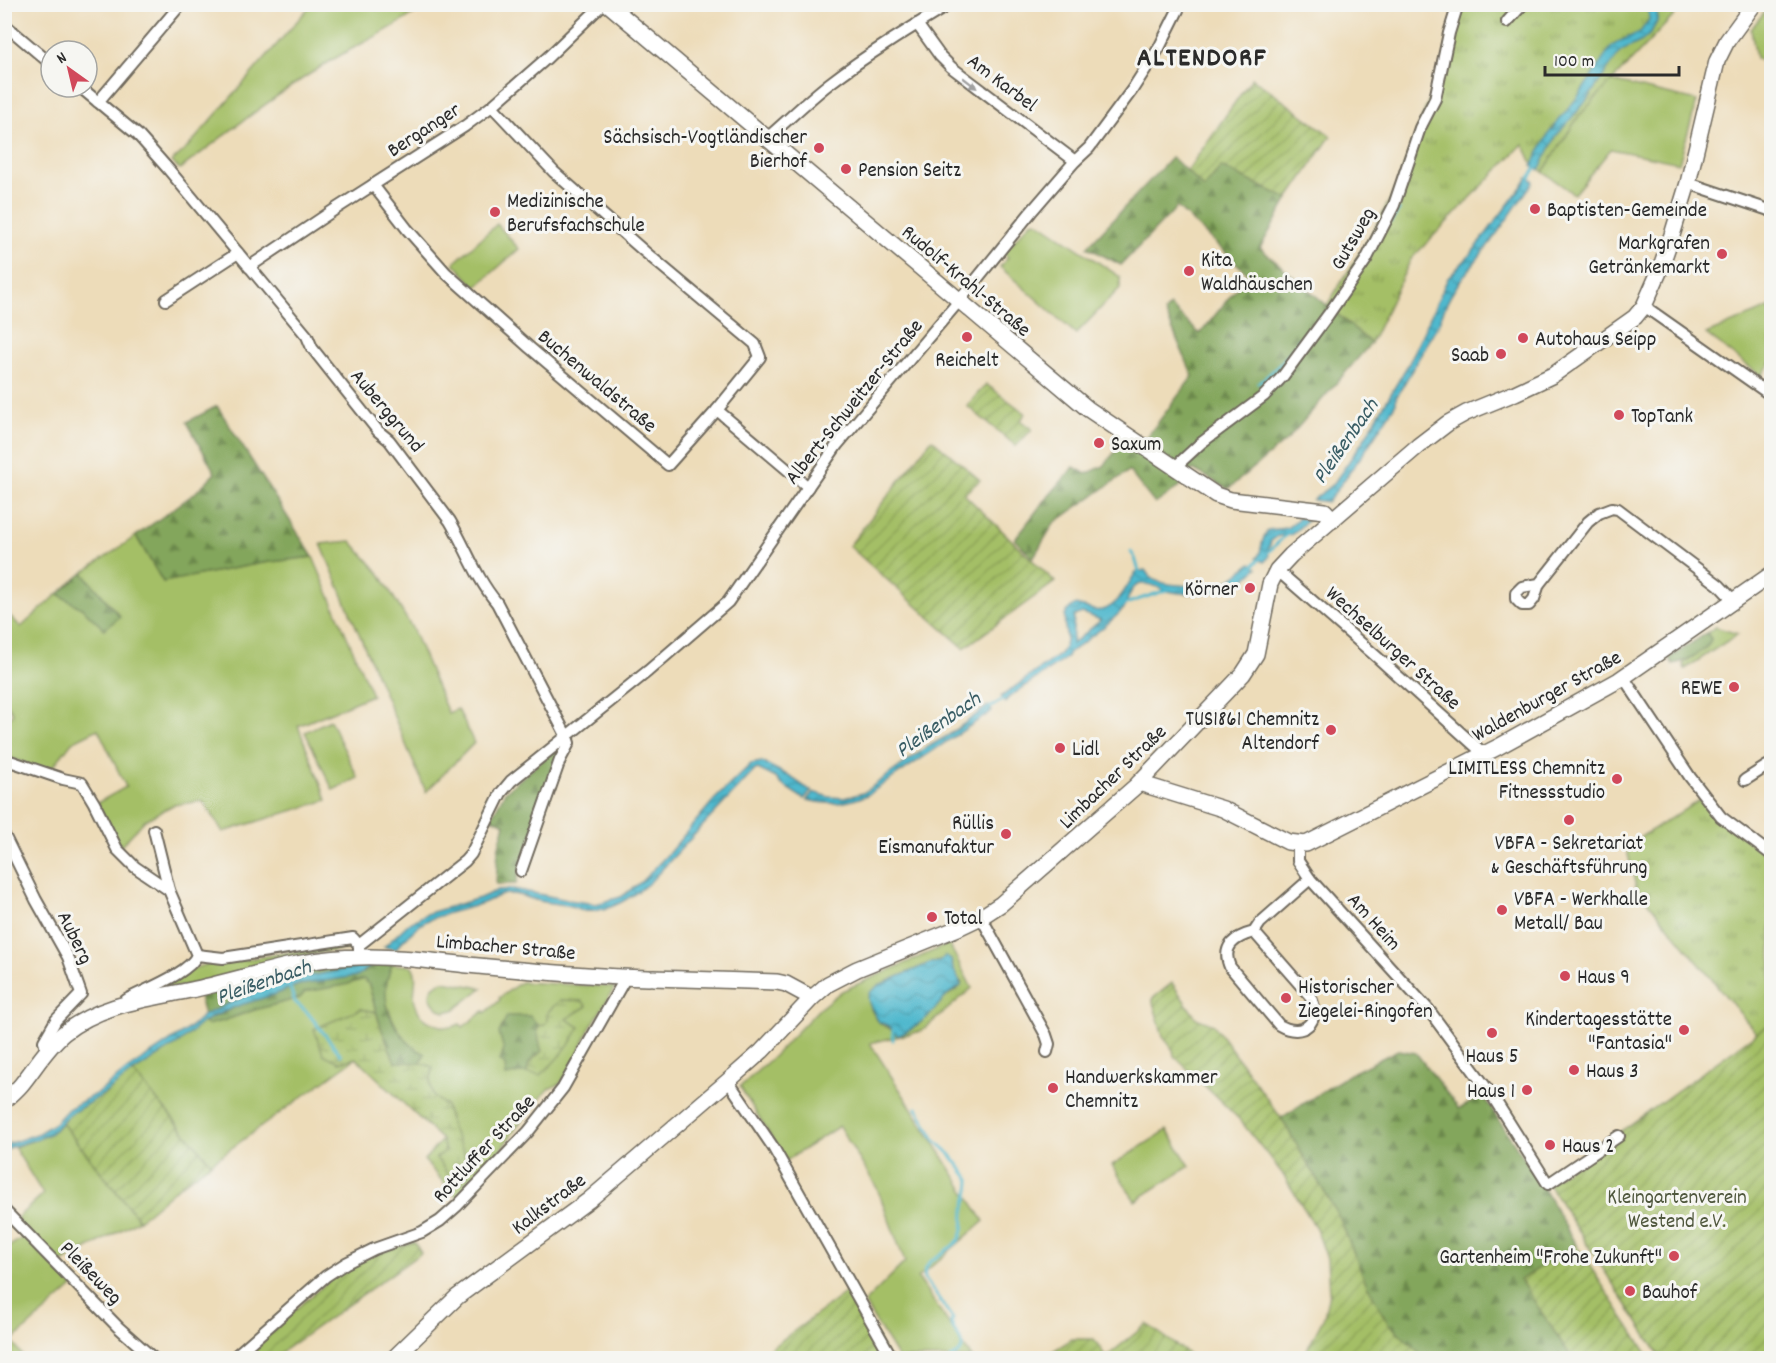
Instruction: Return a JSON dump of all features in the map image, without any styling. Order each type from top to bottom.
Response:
[{"type":"street","points":[[98,102],[181,4]]},
{"type":"street","name":"Berganger","points":[[249,267],[492,106],[547,58],[603,4]]},
{"type":"street","name":"Rudolf-Krahl-Straße","points":[[608,4],[1088,409],[1216,495],[1231,500],[1301,508],[1329,516]]},
{"type":"street","points":[[767,138],[828,85],[875,51],[950,4]]},
{"type":"street","name":"Albert-Schweitzer-Straße","points":[[567,737],[689,638],[728,602],[837,445],[1075,161],[1089,148],[1159,48],[1181,4]]},
{"type":"street","name":"Gutsweg","points":[[1174,468],[1201,443],[1263,396],[1283,376],[1366,260],[1394,205],[1420,128],[1435,99],[1449,33],[1458,4]]},
{"type":"street","points":[[1507,22],[1523,4]]},
{"type":"street","name":"Limbacher Straße","points":[[117,1005],[359,951],[398,958],[626,977],[777,982],[786,984],[812,998],[828,984],[857,969],[981,917],[1001,904],[1046,866],[1139,783],[1243,674],[1256,654],[1270,584],[1277,570],[1329,516],[1448,423],[1466,412],[1553,375],[1635,317],[1644,306],[1659,272],[1688,183],[1717,62],[1727,41],[1754,4]]},
{"type":"street","points":[[4,24],[39,54]]},
{"type":"street","name":"Am Karbel","points":[[917,24],[940,56],[951,67],[1075,161]]},
{"type":"street","name":"Auberggrund","points":[[94,99],[138,135],[169,170],[307,336],[312,348],[378,431],[389,440],[450,521],[567,737]]},
{"type":"street","points":[[492,106],[554,172],[654,260],[755,344],[760,357],[717,410],[808,486]]},
{"type":"street","points":[[1688,183],[1772,211]]},
{"type":"street","name":"Buchenwaldstraße","points":[[373,185],[407,230],[447,273],[530,348],[668,465],[717,410]]},
{"type":"street","points":[[166,300],[238,253]]},
{"type":"street","points":[[1644,306],[1772,396]]},
{"type":"street","points":[[1539,584],[1588,522],[1599,513],[1618,508],[1719,585],[1734,601]]},
{"type":"street","name":"Wechselburger Straße","points":[[1277,570],[1484,754]]},
{"type":"street","name":"Waldenburger Straße","points":[[1298,844],[1306,844],[1484,754],[1624,678],[1772,574]]},
{"type":"street","points":[[1624,678],[1690,777],[1721,816],[1772,855]]},
{"type":"street","points":[[359,951],[465,861],[471,854],[490,813],[505,788],[567,737],[569,743],[560,760],[521,872]]},
{"type":"street","points":[[4,759],[82,783],[117,849],[135,867],[169,890]]},
{"type":"street","points":[[1745,780],[1767,766],[1772,766]]},
{"type":"street","points":[[1139,783],[1222,809],[1288,842],[1298,844]]},
{"type":"street","points":[[154,830],[169,890],[197,955]]},
{"type":"street","name":"Auberg","points":[[4,835],[36,900],[68,957],[81,994],[56,1020],[44,1041],[46,1050]]},
{"type":"street","name":"Am Heim","points":[[1298,844],[1298,861],[1310,879],[1428,1009],[1493,1096],[1548,1184],[1620,1136]]},
{"type":"street","points":[[1254,932],[1310,996],[1315,1006],[1314,1017],[1300,1030],[1289,1031],[1279,1025],[1230,967],[1226,958],[1228,948],[1241,935],[1254,932],[1260,923],[1310,879]]},
{"type":"street","points":[[981,917],[1046,1035],[1049,1044],[1047,1052]]},
{"type":"street","name":"Limbacher Straße","points":[[4,1101],[20,1086],[46,1050],[64,1033],[82,1021],[183,970],[194,962],[197,955],[223,958],[352,938],[359,951]]},
{"type":"street","name":"Rottluffer Straße","points":[[233,1359],[327,1276],[345,1263],[374,1249],[422,1232],[455,1208],[528,1132],[563,1088],[626,977]]},
{"type":"street","name":"Kalkstraße","points":[[394,1359],[458,1297],[589,1200],[728,1081],[762,1051],[812,998]]},
{"type":"street","points":[[728,1081],[773,1147],[892,1359]]},
{"type":"street","name":"Pleißeweg","points":[[4,1210],[118,1327],[153,1359]]},
{"type":"green space","points":[[416,4],[420,9],[409,17],[309,74],[180,169],[171,162],[187,148],[311,5],[370,5],[377,10],[389,5]]},
{"type":"green space","points":[[1464,5],[1684,5],[1578,117],[1543,172],[1531,161],[1523,144],[1411,259],[1371,343],[1327,305],[1369,238],[1396,188]]},
{"type":"green space","points":[[1772,5],[1771,46],[1760,61],[1756,58],[1751,29]]},
{"type":"green space","points":[[1252,78],[1331,136],[1288,199],[1221,167],[1204,188],[1187,171]]},
{"type":"green space","points":[[1611,81],[1697,101],[1679,163],[1611,149],[1574,194],[1543,172],[1578,117]]},
{"type":"green space","points":[[1172,157],[1204,188],[1221,167],[1288,199],[1260,248],[1371,343],[1287,440],[1228,489],[1193,469],[1179,487],[1155,504],[1129,471],[1054,523],[1033,558],[1015,539],[1074,467],[1086,474],[1104,466],[1121,444],[1141,445],[1193,376],[1165,312],[1170,306],[1200,334],[1248,274],[1177,207],[1121,265],[1087,247]]},
{"type":"green space","points":[[1037,221],[1120,277],[1120,288],[1076,334],[1000,267],[1008,257],[1003,253],[1031,222]]},
{"type":"green space","points":[[497,224],[519,249],[476,287],[454,263]]},
{"type":"green space","points":[[1771,307],[1771,363],[1761,376],[1706,334]]},
{"type":"green space","points":[[986,384],[1025,413],[1021,421],[1032,429],[1016,446],[967,406]]},
{"type":"green space","points":[[217,406],[313,557],[262,563],[163,582],[136,536],[195,493],[215,473],[187,422]]},
{"type":"green space","points":[[932,439],[980,480],[964,494],[1055,582],[964,648],[849,546]]},
{"type":"green space","points":[[136,536],[163,582],[262,563],[313,557],[372,695],[298,726],[327,800],[223,832],[203,801],[173,805],[145,820],[120,847],[97,803],[126,787],[98,729],[72,742],[49,772],[5,756],[5,722],[13,713],[5,701],[4,610],[21,627],[58,594],[83,609],[104,629],[120,616],[83,573]]},
{"type":"green space","points":[[351,541],[380,574],[412,628],[448,713],[458,709],[474,743],[426,792],[321,544]]},
{"type":"green space","points":[[83,573],[120,617],[104,629],[83,609],[58,594]]},
{"type":"green space","points":[[1715,627],[1738,634],[1685,669],[1683,663],[1706,648],[1711,639],[1707,633]]},
{"type":"green space","points":[[1707,633],[1711,639],[1701,651],[1684,661],[1673,664],[1669,658]]},
{"type":"green space","points":[[330,720],[358,778],[333,790],[305,732]]},
{"type":"green space","points":[[558,747],[561,752],[516,884],[496,884],[498,849],[505,824],[491,818],[505,792]]},
{"type":"green space","points":[[1700,800],[1771,860],[1771,1023],[1757,1034],[1636,887],[1626,846]]},
{"type":"green space","points":[[352,942],[348,949],[323,952],[215,980],[143,993],[182,973],[203,966]]},
{"type":"green space","points":[[949,944],[972,988],[922,1031],[870,1043],[984,1221],[918,1278],[972,1358],[898,1358],[864,1303],[905,1262],[877,1188],[839,1126],[786,1161],[740,1087],[774,1056],[819,1009],[842,991]],"holes":[[[951,960],[955,975],[962,983],[957,990],[944,997],[929,1016],[895,1034],[891,1029],[882,1025],[872,1010],[868,996],[879,985],[930,963]]]},
{"type":"green space","points":[[360,963],[354,968],[289,980],[252,993],[204,1015],[199,997],[279,977]]},
{"type":"green space","points":[[391,964],[412,966],[416,978],[414,995],[417,1008],[426,1020],[446,1027],[460,1024],[463,1027],[484,1011],[485,1013],[500,1000],[499,998],[521,982],[615,987],[560,1084],[548,1089],[519,1124],[491,1164],[458,1199],[424,1160],[442,1140],[445,1151],[436,1158],[452,1182],[469,1181],[464,1153],[452,1129],[446,1106],[433,1096],[430,1083],[433,1068],[420,1063],[425,1054],[418,1051],[402,1036],[386,1002],[386,980]]},
{"type":"green space","points":[[392,964],[386,985],[387,1005],[404,1038],[425,1054],[420,1063],[395,1063],[381,1028],[369,985],[364,979],[305,992],[300,998],[223,1021],[207,1025],[203,1022],[237,1006],[298,985],[364,972],[372,965]]},
{"type":"green space","points":[[364,979],[369,985],[376,1012],[361,1009],[339,1062],[356,1058],[211,1163],[133,1072],[179,1043],[203,1022],[207,1025],[220,1022],[305,992]]},
{"type":"green space","points":[[443,981],[482,988],[454,1010],[444,1012],[435,1005],[430,996],[433,988]]},
{"type":"green space","points":[[1172,983],[1196,1018],[1214,1025],[1281,1118],[1339,1217],[1366,1283],[1388,1323],[1425,1358],[1298,1358],[1306,1352],[1324,1317],[1329,1293],[1327,1259],[1316,1228],[1282,1173],[1239,1119],[1174,1056],[1173,1050],[1163,1036],[1152,999]]},
{"type":"green space","points":[[560,1000],[582,1001],[587,1006],[566,1019],[580,1027],[567,1047],[546,1070],[540,1075],[527,1073],[529,1063],[542,1051],[537,1031],[539,1026],[544,1025],[547,1021],[547,1013]]},
{"type":"green space","points":[[361,1009],[376,1012],[395,1062],[420,1063],[433,1067],[430,1083],[433,1096],[446,1106],[452,1129],[464,1153],[469,1182],[452,1183],[436,1158],[445,1151],[442,1140],[356,1058],[339,1062],[323,1054],[314,1029]]},
{"type":"green space","points":[[507,1016],[530,1016],[539,1026],[537,1031],[542,1051],[529,1063],[527,1073],[506,1076],[505,1065],[500,1061],[504,1050],[499,1033]]},
{"type":"green space","name":"Kleingartenverein Westend e.V.","points":[[1771,1023],[1771,1353],[1767,1358],[1661,1358],[1548,1184]]},
{"type":"green space","points":[[1398,1050],[1416,1053],[1459,1109],[1483,1096],[1543,1187],[1576,1245],[1521,1280],[1572,1358],[1425,1358],[1388,1323],[1366,1283],[1339,1217],[1281,1118],[1350,1074]]},
{"type":"green space","points":[[133,1072],[211,1163],[139,1220],[62,1123],[70,1114],[104,1094]]},
{"type":"green space","points":[[62,1123],[139,1220],[60,1264],[16,1219],[43,1194],[14,1147],[51,1133]]},
{"type":"green space","points":[[1167,1130],[1190,1166],[1135,1201],[1112,1165]]},
{"type":"green space","points":[[25,1236],[73,1287],[12,1341],[24,1358],[5,1358],[4,1250]]},
{"type":"green space","points":[[414,1242],[421,1253],[273,1358],[238,1358],[348,1267],[375,1254]]},
{"type":"green space","points":[[1576,1245],[1650,1358],[1572,1358],[1520,1280]]},
{"type":"green space","points":[[848,1291],[889,1358],[758,1358],[759,1357]]},
{"type":"green space","points":[[1147,1324],[1194,1358],[1042,1358],[1072,1339],[1094,1339],[1106,1357]]},
{"type":"water","points":[[1648,5],[1658,5],[1657,22],[1650,34],[1642,41],[1620,52],[1586,101],[1557,135],[1539,170],[1532,166],[1549,133],[1580,94],[1611,47],[1640,32],[1649,20]]},
{"type":"water","points":[[1528,178],[1533,182],[1455,289],[1440,321],[1396,398],[1396,403],[1365,451],[1328,502],[1313,500],[1334,483],[1363,441],[1409,363],[1448,278],[1471,254]]},
{"type":"water","points":[[1299,518],[1308,520],[1291,535],[1278,536],[1271,541],[1268,550],[1269,557],[1264,562],[1257,558],[1268,530],[1287,528]]},
{"type":"water","points":[[1251,563],[1257,568],[1236,586],[1222,591],[1172,592],[1148,584],[1137,585],[1123,609],[1104,627],[1069,653],[1066,658],[1008,698],[1005,703],[1001,697],[1060,654],[1066,640],[1066,614],[1074,605],[1094,610],[1108,608],[1124,592],[1136,572],[1145,570],[1151,578],[1166,583],[1187,586],[1209,585],[1228,580]],"holes":[[[1082,613],[1101,620],[1072,644],[1074,616]]]},
{"type":"water","points":[[988,706],[992,711],[867,795],[837,803],[807,800],[813,792],[829,797],[844,798],[863,793]]},
{"type":"water","points":[[762,762],[811,791],[804,799],[781,784],[776,778],[758,769],[755,770],[650,882],[620,903],[603,909],[585,910],[505,894],[426,921],[396,949],[384,947],[408,924],[426,914],[480,898],[498,890],[513,889],[596,904],[621,897],[641,882],[714,800],[751,764]]},
{"type":"water","points":[[945,956],[951,960],[961,986],[948,994],[929,1016],[898,1036],[889,1026],[879,1022],[871,1008],[869,993],[879,985],[930,963],[939,962]]},
{"type":"water","points":[[360,963],[372,965],[357,976],[298,985],[214,1016],[203,1022],[179,1043],[70,1114],[51,1133],[5,1151],[5,1145],[37,1134],[55,1123],[68,1109],[99,1092],[128,1069],[184,1032],[204,1015],[252,993],[289,980],[354,968]]},
{"type":"waterway","name":"Pleißenbach","points":[[1528,181],[1537,166]]},
{"type":"waterway","points":[[1390,222],[1399,210]]},
{"type":"waterway","points":[[1258,383],[1281,363],[1300,339],[1308,337]]},
{"type":"waterway","points":[[1267,553],[1286,535]]},
{"type":"waterway","points":[[1131,552],[1140,575]]},
{"type":"waterway","name":"Pleißenbach","points":[[1252,567],[1262,557]]},
{"type":"waterway","points":[[1125,604],[1170,589]]},
{"type":"waterway","name":"Pleißenbach","points":[[988,709],[1005,698]]},
{"type":"waterway","points":[[289,985],[295,1002],[307,1012],[341,1055]]},
{"type":"waterway","points":[[893,1030],[893,1040]]},
{"type":"waterway","points":[[917,1108],[935,1140],[950,1154],[970,1180],[961,1237],[954,1245],[931,1261],[925,1272],[925,1279],[953,1319],[952,1326],[961,1342],[962,1349],[951,1358]]},
{"type":"place","name":"Sächsisch-Vogtländischer Bierhof","points":[[819,148]]},
{"type":"place","name":"Pension Seitz","points":[[846,169]]},
{"type":"place","name":"Baptisten-Gemeinde","points":[[1535,209]]},
{"type":"place","name":"Medizinische Berufsfachschule","points":[[495,212]]},
{"type":"place","name":"Markgrafen Getränkemarkt","points":[[1722,254]]},
{"type":"place","name":"Kita Waldhäuschen","points":[[1189,271]]},
{"type":"place","name":"Reichelt","points":[[967,337]]},
{"type":"place","name":"Autohaus Seipp","points":[[1523,338]]},
{"type":"place","name":"Saab","points":[[1501,354]]},
{"type":"place","name":"TopTank","points":[[1619,415]]},
{"type":"place","name":"Saxum","points":[[1099,443]]},
{"type":"place","name":"Körner","points":[[1250,588]]},
{"type":"place","name":"REWE","points":[[1734,687]]},
{"type":"place","name":"TUS1861 Chemnitz Altendorf","points":[[1331,730]]},
{"type":"place","name":"Lidl","points":[[1060,748]]},
{"type":"place","name":"LIMITLESS Chemnitz Fitnessstudio","points":[[1617,779]]},
{"type":"place","name":"VBFA - Sekretariat & Geschäftsführung","points":[[1569,820]]},
{"type":"place","name":"Rüllis Eismanufaktur","points":[[1006,834]]},
{"type":"place","name":"VBFA - Werkhalle Metall/ Bau","points":[[1502,910]]},
{"type":"place","name":"Total","points":[[932,917]]},
{"type":"place","name":"Haus 9","points":[[1565,976]]},
{"type":"place","name":"Historischer Ziegelei-Ringofen","points":[[1286,998]]},
{"type":"place","name":"Kindertagesstätte \"Fantasia\"","points":[[1684,1030]]},
{"type":"place","name":"Haus 5","points":[[1492,1033]]},
{"type":"place","name":"Haus 3","points":[[1574,1070]]},
{"type":"place","name":"Handwerkskammer Chemnitz","points":[[1053,1088]]},
{"type":"place","name":"Haus 1","points":[[1527,1090]]},
{"type":"place","name":"Haus 2","points":[[1550,1145]]},
{"type":"place","name":"Gartenheim \"Frohe Zukunft\"","points":[[1674,1256]]},
{"type":"place","name":"Bauhof","points":[[1630,1291]]},
{"type":"district","name":"ALTENDORF","points":[[1202,56]]}]
